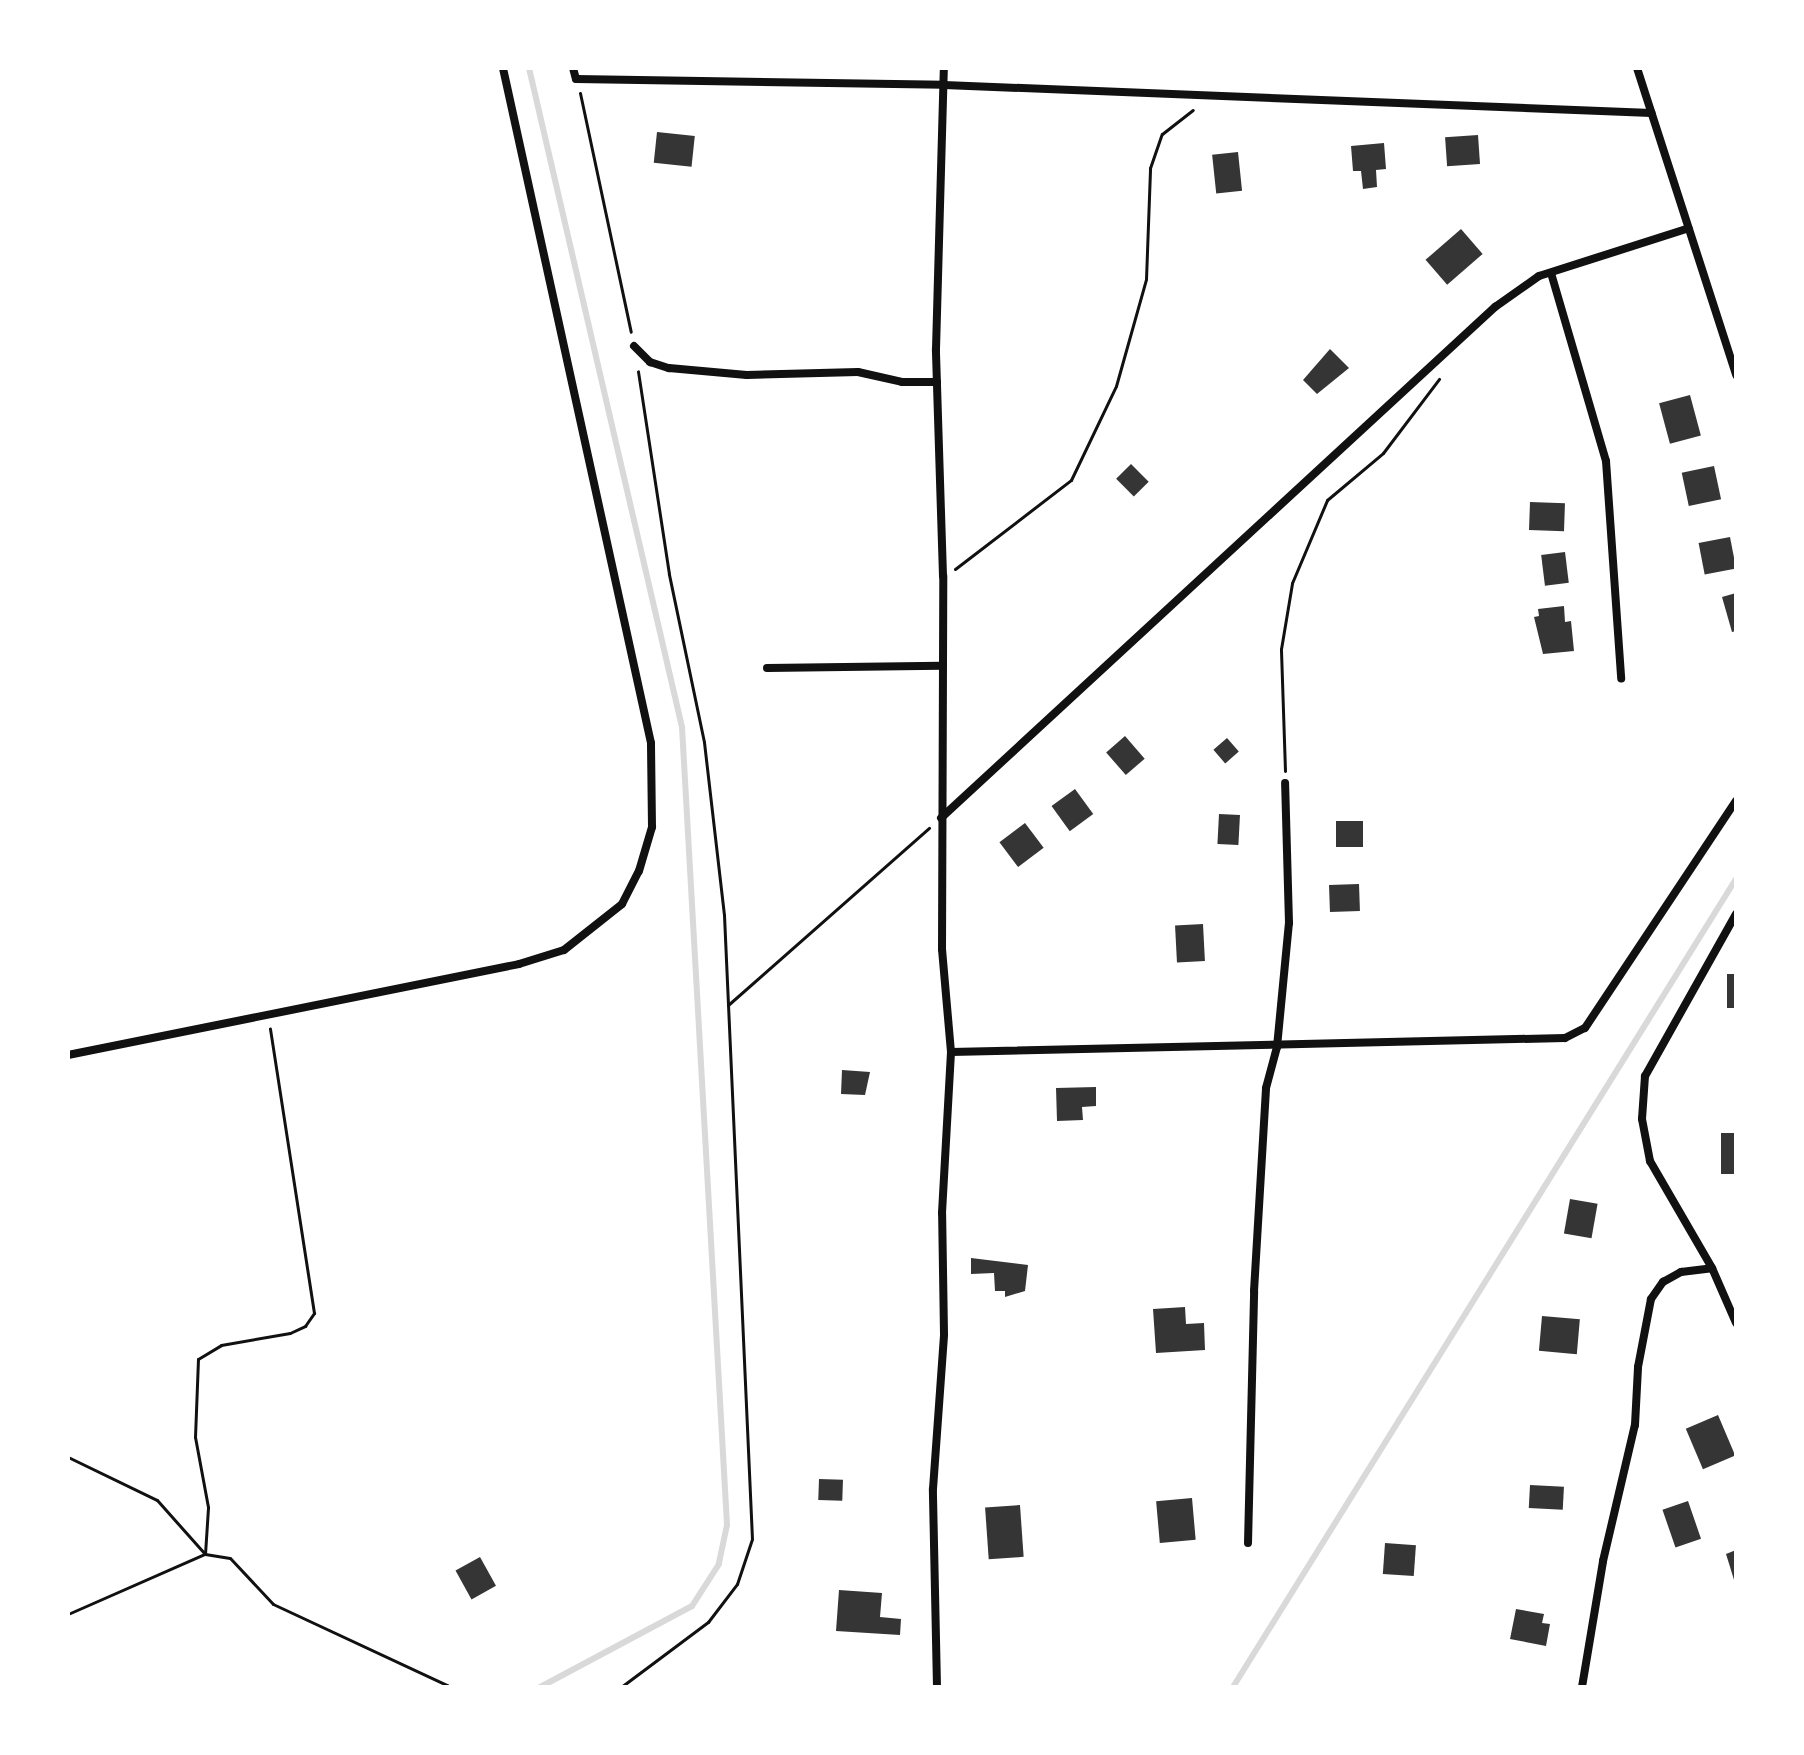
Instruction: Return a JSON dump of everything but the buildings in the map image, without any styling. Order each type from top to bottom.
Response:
[{"type":"street","points":[[68,1055],[519,964],[564,950],[622,904],[652,827],[651,743],[503,68]]},
{"type":"street","points":[[573,68],[576,79],[944,85],[1651,113]]},
{"type":"street","points":[[937,1687],[933,1489],[944,1334],[942,1213],[951,1052],[942,949],[943,576],[937,382],[944,68]]},
{"type":"street","points":[[1637,68],[1736,375]]},
{"type":"street","points":[[941,818],[1495,307],[1551,273],[1689,228]]},
{"type":"street","points":[[1551,273],[1606,461],[1621,678]]},
{"type":"street","points":[[634,346],[650,362],[669,368],[747,375],[858,372],[902,382],[937,382]]},
{"type":"street","points":[[767,668],[941,666]]},
{"type":"street","points":[[1248,1543],[1254,1291],[1266,1088],[1277,1047],[1289,923],[1285,783]]},
{"type":"street","points":[[951,1052],[1539,1042],[1585,1028],[1736,801]]},
{"type":"street","points":[[1736,914],[1709,955],[1645,1076],[1642,1119],[1650,1161],[1712,1268],[1736,1323]]},
{"type":"street","points":[[1582,1687],[1603,1561],[1635,1425],[1638,1367],[1651,1299],[1663,1282],[1681,1272],[1712,1268]]},
{"type":"path","points":[[576,79],[634,346],[669,574],[704,742],[724,915],[752,1539],[737,1584],[708,1622],[621,1687]]},
{"type":"path","points":[[943,576],[986,550],[1071,480],[1116,386],[1146,279],[1150,168],[1162,134],[1207,105]]},
{"type":"path","points":[[1285,783],[1281,649],[1292,583],[1327,500],[1383,453],[1448,367]]},
{"type":"path","points":[[728,1005],[941,818]]},
{"type":"path","points":[[205,1554],[208,1507],[195,1437],[198,1359],[221,1345],[290,1333],[305,1326],[314,1313],[315,1291],[277,1099],[268,1013]]},
{"type":"path","points":[[68,1457],[157,1500],[205,1554]]},
{"type":"path","points":[[68,1614],[205,1554],[230,1558],[273,1604],[447,1686]]},
{"type":"waterway","points":[[529,68],[682,727],[727,1525],[719,1564],[692,1606],[540,1687]]},
{"type":"waterway","points":[[1233,1687],[1736,879]]}]
